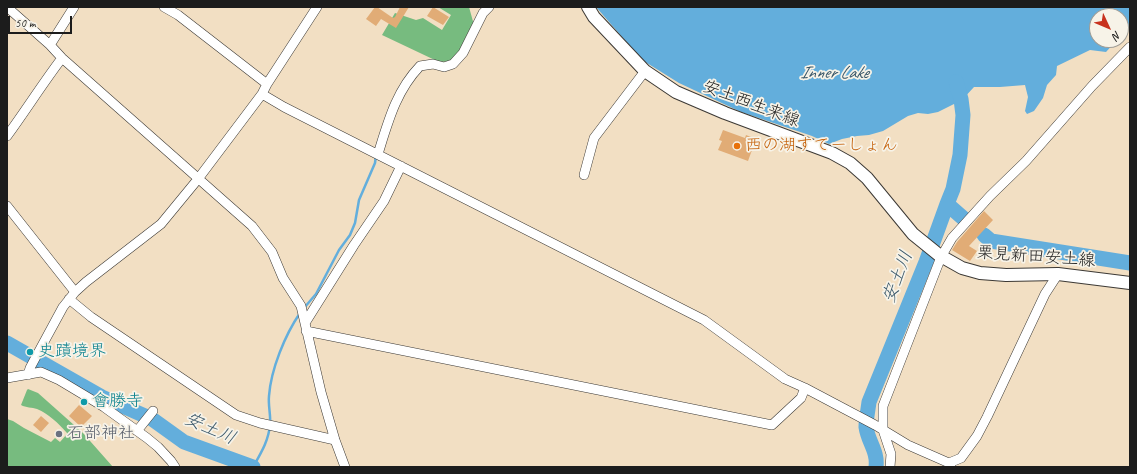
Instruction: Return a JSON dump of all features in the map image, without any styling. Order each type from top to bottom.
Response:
[{"type":"main road","name":"安土西生来線","points":[[588,7],[594,17],[645,71],[676,92],[725,113],[832,153],[850,163],[867,178],[913,234],[923,243]]},
{"type":"main road","name":"栗見新田安土線","points":[[923,243],[940,256],[962,268],[980,273],[1006,275],[1058,274],[1130,283]]},
{"type":"street","points":[[7,7],[50,45],[62,58],[252,226],[272,252],[283,278],[301,306],[321,392],[335,440],[345,467]]},
{"type":"street","points":[[50,45],[74,7]]},
{"type":"street","points":[[164,7],[178,15],[267,84]]},
{"type":"street","points":[[29,371],[63,307],[72,296],[86,282],[161,224],[198,179],[262,94],[317,7]]},
{"type":"street","points":[[378,154],[388,120],[396,100],[412,75],[420,66],[433,64],[444,67],[453,64],[463,53],[483,13],[489,7]]},
{"type":"street","points":[[890,467],[890,454],[879,427],[883,406],[940,256],[952,238],[990,196],[1026,161],[1092,86],[1130,47]]},
{"type":"street","points":[[7,136],[62,58]]},
{"type":"street","points":[[584,175],[594,138],[645,71]]},
{"type":"street","points":[[262,94],[284,107],[704,320],[785,379],[806,388],[879,427],[908,445],[950,465],[961,458],[977,436],[1045,294],[1058,274]]},
{"type":"street","points":[[305,323],[354,245],[384,201],[400,166]]},
{"type":"street","points":[[7,206],[72,296],[90,317],[236,415],[279,428],[335,440]]},
{"type":"street","points":[[305,323],[572,386],[772,426],[801,398],[806,388]]},
{"type":"street","points":[[7,378],[29,371],[41,372],[59,380],[104,407],[137,431],[158,447],[175,467]]},
{"type":"street","points":[[137,431],[153,411]]},
{"type":"green space","points":[[438,7],[469,7],[474,25],[462,51],[452,61],[439,62],[382,35],[395,13],[416,20],[423,18],[442,30],[451,15]]},
{"type":"green space","points":[[28,389],[38,393],[83,433],[113,467],[7,467],[7,419],[51,442],[55,438],[60,442],[67,434],[57,422],[45,413],[37,409],[21,405]]},
{"type":"water","name":"Inner Lake","points":[[596,7],[1130,7],[1129,27],[1129,8],[1089,8],[1089,48],[1110,48],[1106,52],[1090,50],[1057,66],[1056,75],[1047,85],[1043,98],[1034,111],[1027,114],[1025,111],[1028,97],[1025,85],[974,87],[962,100],[938,112],[928,114],[918,113],[908,116],[883,131],[869,135],[842,139],[829,144],[812,136],[741,112],[679,83],[642,60]]},
{"type":"building","points":[[375,7],[393,18],[400,7],[409,7],[396,28],[381,19],[376,26],[366,19]]},
{"type":"building","points":[[433,7],[449,17],[443,25],[427,16]]},
{"type":"building","name":"西の湖すてーしょん","points":[[723,130],[745,138],[746,135],[756,139],[748,161],[718,150],[722,141],[719,140]]},
{"type":"building","points":[[984,211],[993,220],[969,246],[977,251],[970,261],[952,250],[957,242]]},
{"type":"building","points":[[79,405],[92,416],[81,427],[69,416]]},
{"type":"building","points":[[41,416],[49,423],[41,432],[33,425]]},
{"type":"waterway","name":"安土川","points":[[876,467],[876,456],[866,427],[869,402],[926,262],[953,189],[960,155],[963,115],[961,99],[956,82]]},
{"type":"waterway","points":[[304,308],[316,294],[339,250],[350,235],[355,223],[359,200],[375,163],[376,155]]},
{"type":"waterway","points":[[947,204],[963,218]]},
{"type":"waterway","points":[[984,235],[991,241],[1130,263]]},
{"type":"waterway","points":[[253,467],[268,436],[270,421],[270,386],[276,364],[289,331],[300,313]]},
{"type":"waterway","name":"安土川","points":[[7,343],[102,397],[152,419],[184,442],[253,467]]},
{"type":"place","name":"西の湖すてーしょん","points":[[737,146]]},
{"type":"place","name":"史蹟境界","points":[[30,352]]},
{"type":"place","name":"會勝寺","points":[[84,402]]},
{"type":"place","name":"石部神社","points":[[59,434]]}]
